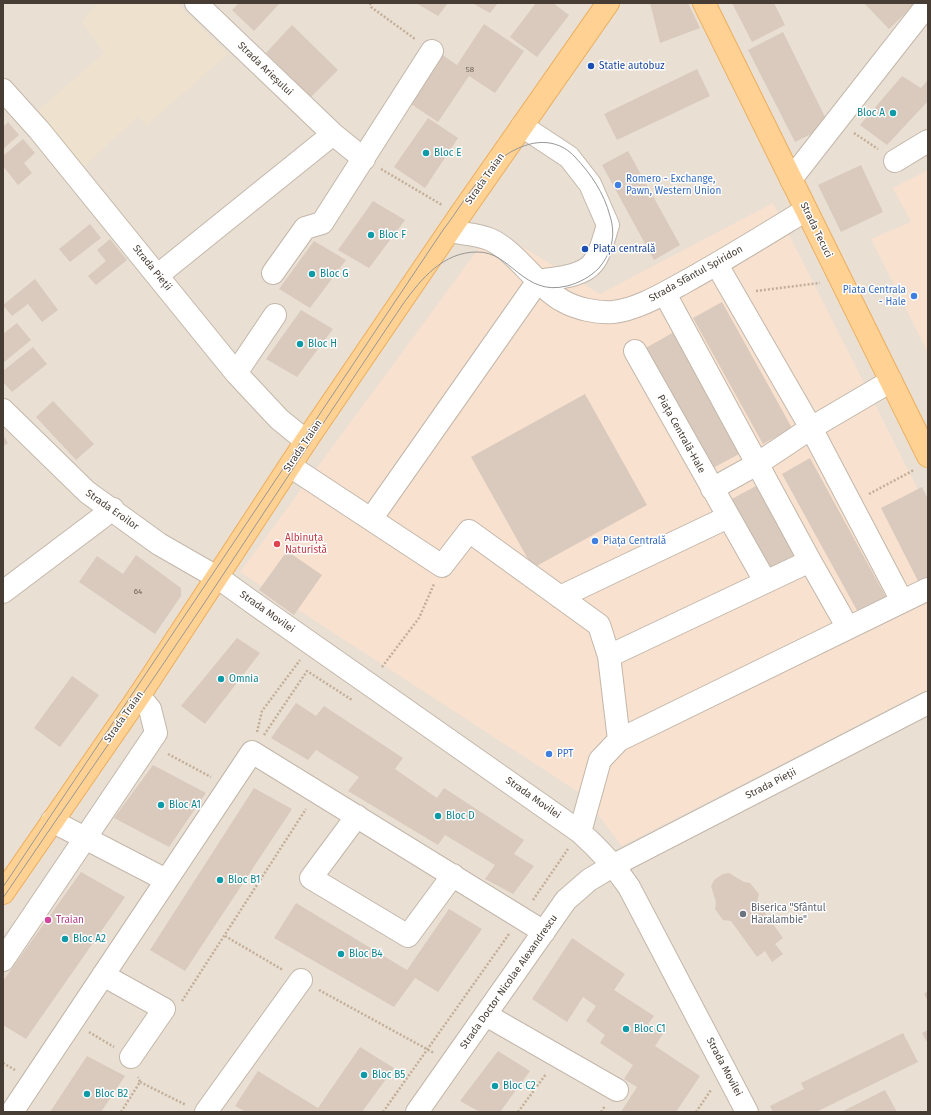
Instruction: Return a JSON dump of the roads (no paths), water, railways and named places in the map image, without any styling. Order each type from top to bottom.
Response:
[{"type":"main road","name":"Strada Traian","points":[[3,893],[139,696],[306,441],[608,3]]},
{"type":"main road","name":"Strada Tecuci","points":[[704,3],[891,382],[922,462]]},
{"type":"street","name":"Strada Arieșului","points":[[196,3],[333,134],[364,158]]},
{"type":"street","points":[[791,178],[928,4]]},
{"type":"street","points":[[273,273],[305,228],[322,222],[432,51]]},
{"type":"street","name":"Strada Pieții","points":[[3,90],[39,130],[236,373],[279,419],[306,441]]},
{"type":"street","points":[[371,519],[538,281],[573,276],[593,263],[608,225],[590,184],[569,157],[522,126]]},
{"type":"street","points":[[158,275],[333,134]]},
{"type":"street","points":[[895,161],[928,141]]},
{"type":"street","name":"Strada Sfântul Spiridon","points":[[455,223],[489,239],[502,247],[562,301],[588,310],[614,312],[647,302],[665,294],[717,265],[806,210]]},
{"type":"street","points":[[717,265],[811,428],[902,601]]},
{"type":"street","points":[[665,294],[848,628]]},
{"type":"street","points":[[236,373],[275,315]]},
{"type":"street","name":"Piața Centrală-Hale","points":[[635,351],[712,490],[765,581]]},
{"type":"street","points":[[712,490],[758,464],[811,428],[891,382]]},
{"type":"street","name":"Strada Eroilor","points":[[3,410],[87,492],[159,544],[216,577]]},
{"type":"street","points":[[290,466],[442,566],[469,531],[599,625],[609,656],[618,740]]},
{"type":"street","points":[[3,592],[113,510]]},
{"type":"street","points":[[560,597],[728,517]]},
{"type":"street","points":[[609,656],[810,561]]},
{"type":"street","name":"Strada Movilei","points":[[216,577],[580,832],[614,865],[629,887],[747,1112]]},
{"type":"street","points":[[580,832],[600,760],[618,740],[928,588]]},
{"type":"street","points":[[3,960],[156,733],[150,709],[139,696]]},
{"type":"street","name":"Strada Pieții","points":[[614,865],[928,703]]},
{"type":"street","points":[[12,1112],[252,752],[544,932]]},
{"type":"street","points":[[357,816],[311,878],[408,936],[453,875]]},
{"type":"street","points":[[52,821],[166,880]]},
{"type":"street","name":"Strada Doctor Nicolae Alexandrescu","points":[[417,1112],[566,900],[576,890],[614,865]]},
{"type":"street","points":[[103,975],[164,1009],[131,1057]]},
{"type":"street","points":[[199,1110],[301,980]]},
{"type":"street","points":[[486,1015],[617,1090]]},
{"type":"tram line","points":[[3,887],[443,230],[476,184],[497,161],[519,148],[542,142],[554,144],[565,149],[575,157],[592,177],[601,192],[610,216],[613,230],[612,243],[607,256],[599,268],[588,277],[576,283],[552,288],[539,285],[528,280],[499,258],[489,254],[477,252],[465,253],[443,262],[417,285],[328,415],[180,639],[3,898]]},
{"type":"place","name":"Statie autobuz","points":[[591,66]]},
{"type":"place","name":"Bloc A","points":[[893,113]]},
{"type":"place","name":"Bloc E","points":[[426,153]]},
{"type":"place","name":"Romero - Exchange, Pawn, Western Union","points":[[618,185]]},
{"type":"place","name":"Bloc F","points":[[371,235]]},
{"type":"place","name":"Piața centrală","points":[[585,249]]},
{"type":"place","name":"Bloc G","points":[[312,274]]},
{"type":"place","name":"Piata Centrala - Hale","points":[[914,296]]},
{"type":"place","name":"Bloc H","points":[[300,344]]},
{"type":"place","name":"Piața Centrală","points":[[595,541]]},
{"type":"place","name":"Albinuța Naturistă","points":[[277,544]]},
{"type":"place","name":"Omnia","points":[[221,679]]},
{"type":"place","name":"PPT","points":[[549,754]]},
{"type":"place","name":"Bloc A1","points":[[161,805]]},
{"type":"place","name":"Bloc D","points":[[438,816]]},
{"type":"place","name":"Bloc B1","points":[[220,880]]},
{"type":"place","name":"Biserica \"Sfântul Haralambie\"","points":[[743,914]]},
{"type":"place","name":"Traian","points":[[48,920]]},
{"type":"place","name":"Bloc A2","points":[[65,939]]},
{"type":"place","name":"Bloc B4","points":[[341,954]]},
{"type":"place","name":"Bloc C1","points":[[626,1029]]},
{"type":"place","name":"Bloc B5","points":[[364,1075]]},
{"type":"place","name":"Bloc C2","points":[[495,1086]]},
{"type":"place","name":"Bloc B2","points":[[87,1094]]}]
